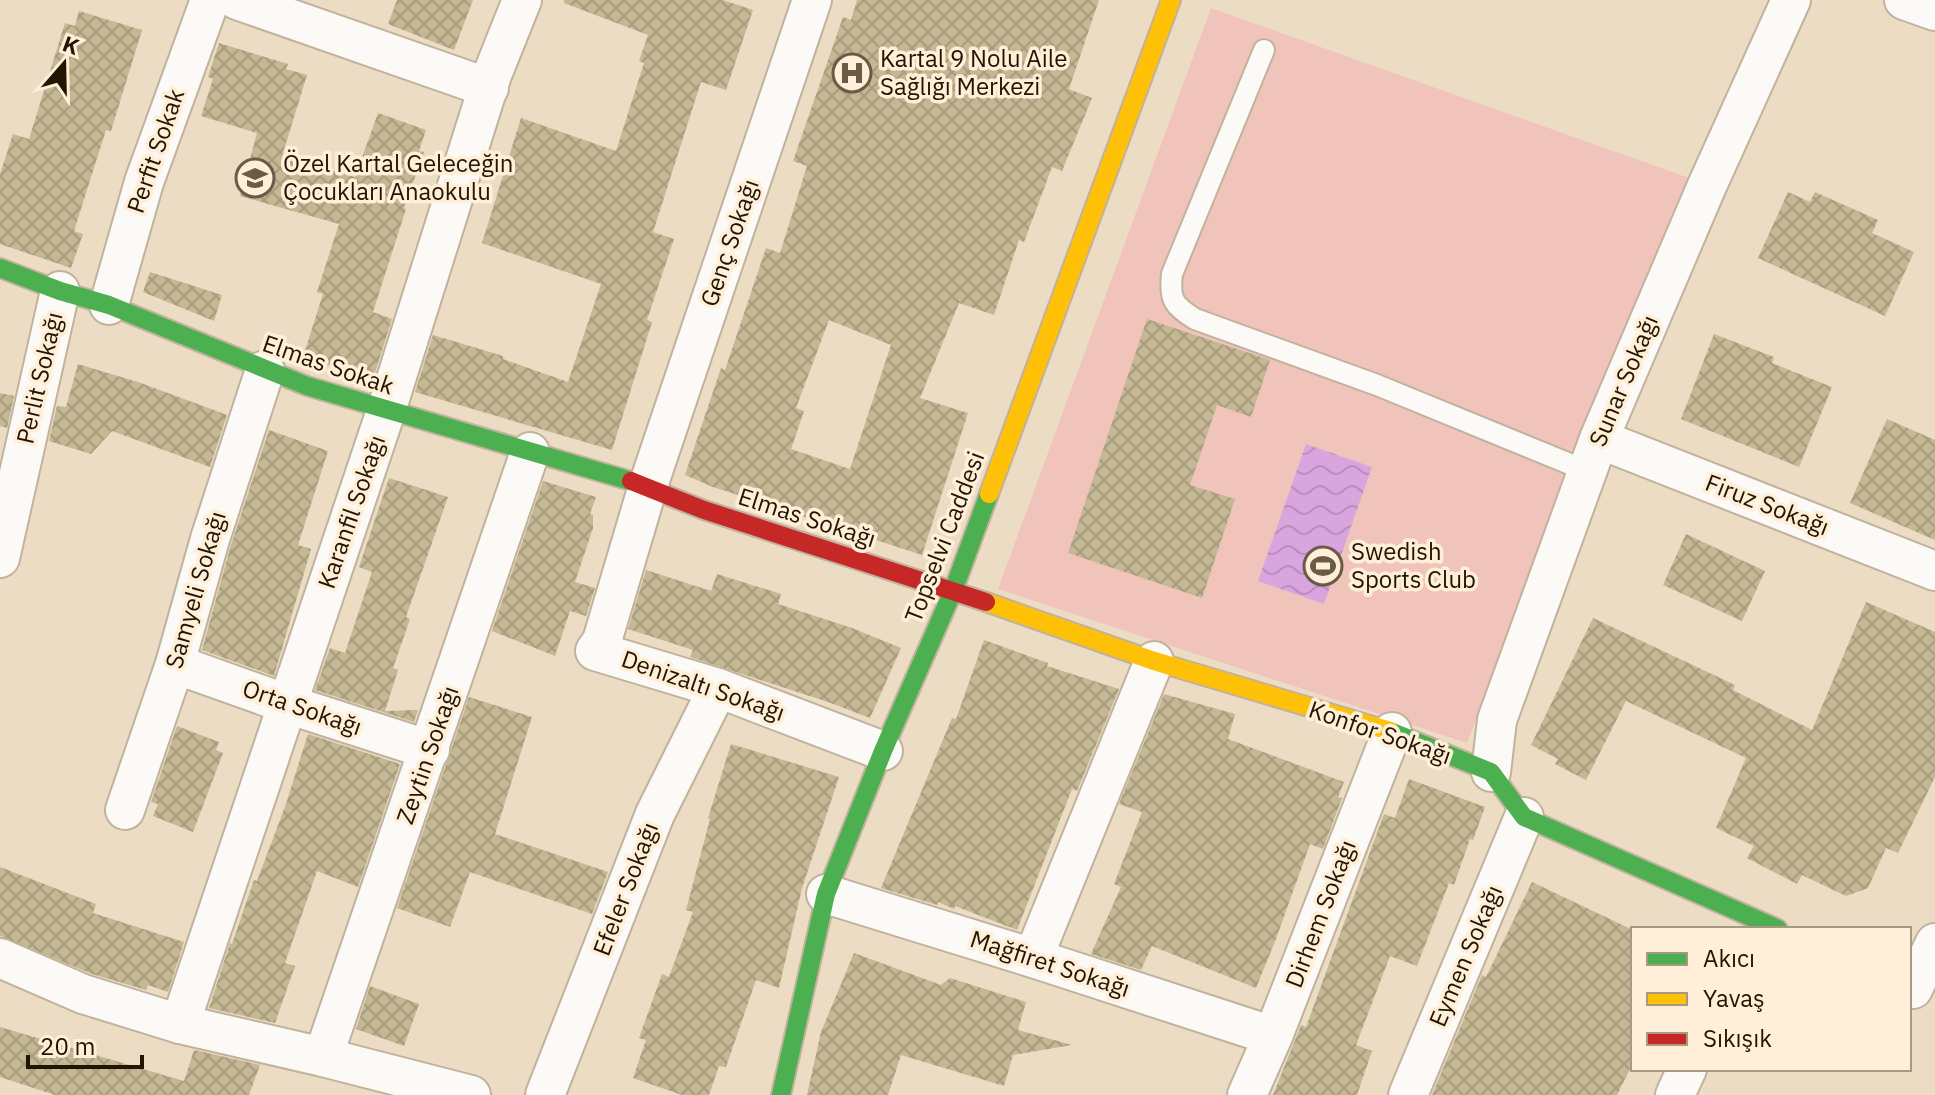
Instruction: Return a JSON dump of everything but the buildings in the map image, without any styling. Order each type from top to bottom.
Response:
[{"type":"street","name":"Perfit Sokak","points":[[109,305],[144,182],[210,0]]},
{"type":"street","points":[[237,0],[489,88]]},
{"type":"street","name":"Karanfil Sokağı","points":[[180,1024],[386,411],[489,88],[522,0]]},
{"type":"street","name":"Genç Sokağı","points":[[648,486],[812,0]]},
{"type":"street","name":"Topselvi Caddesi","points":[[781,1095],[826,894],[883,751],[953,591],[1171,0]]},
{"type":"street","name":"Sunar Sokağı","points":[[1491,772],[1497,720],[1593,455],[1706,188],[1791,0]]},
{"type":"street","points":[[1904,0],[1935,11]]},
{"type":"street","name":"Elmas Sokak","points":[[0,268],[60,291],[109,305],[265,370],[386,411],[648,486]]},
{"type":"street","name":"Perlit Sokağı","points":[[0,558],[60,291]]},
{"type":"street","name":"Samyeli Sokağı","points":[[125,810],[175,664],[210,539],[265,370]]},
{"type":"street","name":"Zeytin Sokağı","points":[[323,1057],[530,452]]},
{"type":"street","name":"Firuz Sokağı","points":[[1593,455],[1935,571]]},
{"type":"street","name":"Elmas Sokağı","points":[[648,486],[704,510],[953,591]]},
{"type":"street","name":"Denizaltı Sokağı","points":[[648,486],[602,641],[595,651],[718,688],[883,751]]},
{"type":"street","name":"Konfor Sokağı","points":[[953,591],[1154,661],[1392,732],[1491,772]]},
{"type":"street","points":[[1033,958],[1154,661]]},
{"type":"street","name":"Orta Sokağı","points":[[175,664],[430,750]]},
{"type":"street","name":"Efeler Sokağı","points":[[545,1095],[655,814],[718,688]]},
{"type":"street","name":"Dirhem Sokağı","points":[[1247,1095],[1392,732]]},
{"type":"street","points":[[1491,772],[1524,817],[1762,926]]},
{"type":"street","name":"Eymen Sokağı","points":[[1408,1095],[1524,817]]},
{"type":"street","name":"Mağfiret Sokağı","points":[[826,894],[1273,1036]]},
{"type":"street","points":[[1919,994],[1935,943]]},
{"type":"street","points":[[0,958],[83,994],[180,1024],[471,1095]]},
{"type":"street","points":[[1675,1095],[1686,1071]]},
{"type":"lane","points":[[1264,50],[1172,274],[1170,290],[1177,307],[1195,319],[1377,385],[1593,455]]},
{"type":"shaded area","points":[[1211,8],[1692,179],[1571,472],[1467,743],[998,589]]},
{"type":"water","points":[[1306,444],[1372,467],[1324,604],[1258,581]]},
{"type":"traffic: fast","points":[[0,268],[60,291],[109,305],[307,386],[631,481]]},
{"type":"traffic: fast","points":[[781,1095],[826,894],[883,751],[953,591],[989,494]]},
{"type":"traffic: fast","points":[[1390,731],[1491,772],[1524,817],[1773,927]]},
{"type":"traffic: slow","points":[[989,494],[1171,0]]},
{"type":"traffic: slow","points":[[986,602],[1154,661],[1390,731]]},
{"type":"traffic: jam","points":[[631,481],[704,510],[986,602]]},
{"type":"place","name":"Kartal 9 Nolu Aile Sağlığı Merkezi","points":[[852,73]]},
{"type":"place","name":"Özel Kartal Geleceğin Çocukları Anaokulu","points":[[255,178]]},
{"type":"place","name":"Swedish Sports Club","points":[[1323,566]]}]
